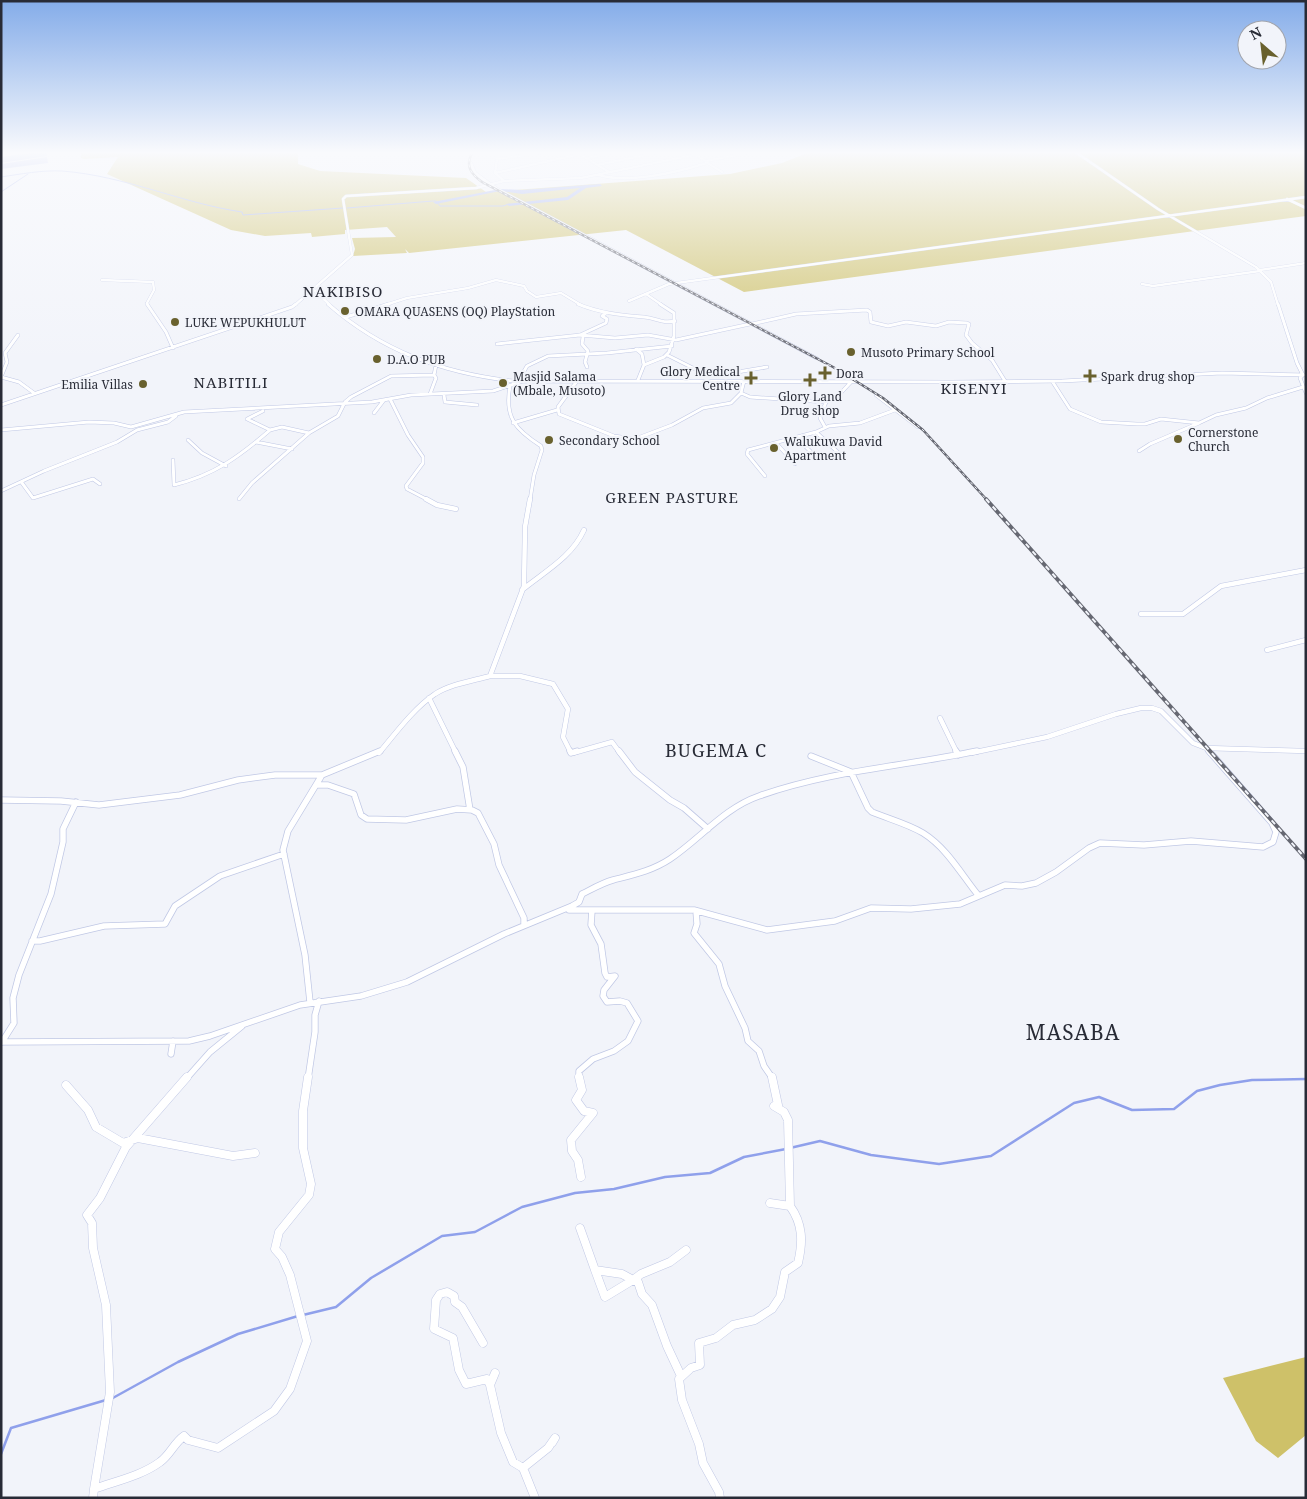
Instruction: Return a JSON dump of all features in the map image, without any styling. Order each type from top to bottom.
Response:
[{"type":"main road","points":[[560,223],[816,358]]},
{"type":"street","points":[[1,405],[287,310],[314,290],[352,255],[348,223]]},
{"type":"street","points":[[629,301],[666,285],[1111,223]]},
{"type":"street","points":[[1180,223],[1260,270],[1272,282],[1297,363],[1305,375]]},
{"type":"street","points":[[1142,284],[1152,286],[1306,263]]},
{"type":"street","points":[[102,280],[112,282],[153,282],[154,290],[147,303],[166,332],[173,348]]},
{"type":"street","points":[[346,317],[407,298],[468,288],[496,280],[524,286],[526,291],[536,297],[561,293],[577,305],[630,317],[649,318],[660,323],[674,321]]},
{"type":"street","points":[[314,290],[346,317],[385,345],[436,365],[492,378],[523,381],[851,381],[925,384],[1005,381],[1052,382],[1137,376],[1305,375]]},
{"type":"street","points":[[644,365],[667,355],[672,346],[675,316],[672,310],[646,294]]},
{"type":"street","points":[[497,344],[532,339],[582,336],[623,336],[630,338],[648,335],[673,340],[698,336],[727,327],[796,314],[867,310],[870,312],[871,322],[884,326],[906,322],[936,326],[948,322],[969,324],[966,334],[968,339],[977,350],[991,358],[1005,381]]},
{"type":"street","points":[[582,336],[606,324],[607,319],[602,316],[606,312]]},
{"type":"street","points":[[18,334],[5,354],[7,362],[1,377],[12,378],[27,385],[34,394]]},
{"type":"street","points":[[582,336],[582,344],[588,354]]},
{"type":"street","points":[[523,381],[522,375],[525,366],[533,361],[550,356],[672,346]]},
{"type":"street","points":[[634,348],[642,354],[644,365],[638,380]]},
{"type":"street","points":[[587,367],[584,362],[588,354]]},
{"type":"street","points":[[667,355],[705,374],[720,375],[767,368]]},
{"type":"street","points":[[430,394],[436,378],[434,375],[436,365]]},
{"type":"street","points":[[239,498],[252,482],[309,433],[338,416],[345,402],[351,397],[391,376],[434,375]]},
{"type":"street","points":[[1305,375],[1300,378],[1306,393]]},
{"type":"street","points":[[513,423],[557,410],[565,394],[576,380]]},
{"type":"street","points":[[1,430],[90,422],[114,423],[131,427],[181,413],[266,409],[345,402],[362,403],[430,394],[444,395],[493,391],[523,381]]},
{"type":"street","points":[[557,410],[568,419],[589,424],[614,436],[629,440],[662,429],[703,408],[718,407],[731,403],[741,392],[744,381]]},
{"type":"street","points":[[741,392],[750,397],[826,402],[837,397],[851,381]]},
{"type":"street","points":[[1052,382],[1070,410],[1101,422],[1137,424],[1167,419],[1199,423]]},
{"type":"street","points":[[490,676],[522,590],[525,527],[536,464],[542,450],[541,446],[522,433],[513,423],[507,400],[510,386]]},
{"type":"street","points":[[1139,451],[1150,444],[1216,415],[1246,408],[1267,398],[1303,387]]},
{"type":"street","points":[[876,394],[918,427]]},
{"type":"street","points":[[444,395],[444,402],[478,405]]},
{"type":"street","points":[[390,399],[408,435],[423,457],[423,463],[406,486],[407,489],[437,505],[456,509]]},
{"type":"street","points":[[374,413],[384,400]]},
{"type":"street","points":[[825,427],[820,418],[826,402]]},
{"type":"street","points":[[266,409],[247,418],[255,424],[270,430]]},
{"type":"street","points":[[765,476],[746,452],[748,450],[816,432],[825,427],[860,424],[895,410]]},
{"type":"street","points":[[1,491],[22,483],[44,471],[117,442],[138,430],[168,422],[181,413]]},
{"type":"street","points":[[173,460],[174,484],[192,481],[226,466],[270,430],[282,428],[309,433]]},
{"type":"street","points":[[816,432],[843,457]]},
{"type":"street","points":[[796,437],[818,459]]},
{"type":"street","points":[[188,440],[202,453],[226,466]]},
{"type":"street","points":[[256,442],[292,449]]},
{"type":"street","points":[[776,443],[795,464]]},
{"type":"street","points":[[22,483],[33,498],[93,479],[100,484]]},
{"type":"street","points":[[522,590],[561,558],[571,553],[582,537],[584,530]]},
{"type":"street","points":[[1141,614],[1182,614],[1221,586],[1306,570]]},
{"type":"street","points":[[1267,650],[1306,640]]},
{"type":"street","points":[[1,800],[76,802],[99,806],[180,795],[238,780],[275,775],[322,774],[379,753],[406,721],[430,698],[455,685],[490,676],[520,676],[552,684],[561,695],[568,709],[563,737],[571,754],[612,742],[635,772],[670,800],[684,808],[708,829]]},
{"type":"street","points":[[430,698],[463,767],[470,810]]},
{"type":"street","points":[[2,1042],[172,1042],[198,1039],[310,1002],[361,996],[407,982],[524,925],[579,902],[582,894],[596,887],[612,880],[629,877],[667,861],[737,807],[758,796],[851,772],[958,755],[1047,737],[1130,710],[1147,708],[1161,711],[1194,743],[1206,748],[1306,751]]},
{"type":"street","points":[[940,718],[958,755]]},
{"type":"street","points":[[563,910],[632,911],[662,909],[696,911],[767,930],[836,920],[871,908],[911,909],[957,905],[1005,885],[1022,886],[1036,883],[1056,872],[1089,848],[1100,843],[1144,845],[1191,841],[1257,847],[1274,842],[1276,836],[1275,827],[1206,748]]},
{"type":"street","points":[[811,756],[851,772],[870,810],[930,838],[951,859],[978,895]]},
{"type":"street","points":[[310,1002],[305,955],[284,854],[284,842],[288,831],[322,774]]},
{"type":"street","points":[[316,785],[328,785],[354,794],[357,797],[361,815],[367,819],[406,820],[457,809],[478,813],[494,844],[499,865],[524,918],[524,925]]},
{"type":"street","points":[[2,1042],[14,1023],[13,998],[55,878],[64,842],[63,829],[76,802]]},
{"type":"street","points":[[32,941],[40,941],[104,926],[165,924],[175,906],[220,876],[284,854]]},
{"type":"street","points":[[581,1177],[578,1160],[572,1151],[571,1140],[593,1114],[584,1112],[576,1100],[582,1090],[579,1083],[580,1072],[593,1059],[614,1051],[628,1041],[638,1021],[631,1005],[625,1001],[606,1002],[603,996],[604,990],[615,976],[607,977],[605,973],[601,944],[591,925],[592,910]]},
{"type":"street","points":[[680,1376],[700,1365],[699,1343],[716,1338],[732,1325],[746,1320],[755,1320],[772,1309],[780,1297],[785,1272],[798,1263],[802,1246],[802,1234],[796,1214],[790,1206],[788,1120],[784,1112],[774,1106],[778,1105],[773,1080],[769,1070],[764,1066],[756,1045],[748,1041],[745,1028],[725,986],[725,978],[706,944],[694,933],[697,924],[696,911]]},
{"type":"street","points":[[94,1494],[162,1462],[174,1442],[184,1436],[188,1440],[218,1448],[274,1411],[290,1389],[307,1341],[290,1275],[282,1257],[275,1249],[279,1232],[308,1195],[310,1188],[311,1179],[303,1148],[303,1112],[315,1032],[315,1015],[319,1002]]},
{"type":"street","points":[[94,1494],[110,1392],[106,1305],[93,1248],[92,1223],[87,1215],[100,1198],[129,1142],[210,1052],[246,1023]]},
{"type":"street","points":[[170,1054],[172,1042]]},
{"type":"street","points":[[66,1085],[88,1110],[96,1127],[120,1142],[142,1139],[232,1156],[255,1153]]},
{"type":"street","points":[[770,1204],[790,1206]]},
{"type":"street","points":[[580,1228],[605,1296],[609,1296],[634,1280],[670,1262],[686,1250]]},
{"type":"street","points":[[594,1270],[622,1274],[638,1282],[642,1294],[652,1304],[680,1376],[678,1379],[679,1389],[699,1444],[703,1463],[720,1498]]},
{"type":"street","points":[[483,1343],[462,1307],[455,1302],[454,1296],[448,1292],[440,1294],[436,1300],[434,1329],[453,1338],[459,1370],[466,1384],[487,1379],[506,1448],[513,1462],[523,1468],[535,1498]]},
{"type":"street","points":[[490,1385],[496,1373]]},
{"type":"street","points":[[523,1468],[548,1448],[555,1438],[552,1443]]},
{"type":"shaded area","points":[[215,223],[1255,223],[744,292],[626,230],[409,253],[405,249],[407,253],[353,256],[355,249],[352,238],[396,237],[387,227],[345,230],[345,234],[312,237],[311,233],[265,236],[231,230]]},
{"type":"shaded area","points":[[1306,1357],[1306,1435],[1278,1458],[1256,1441],[1223,1378]]},
{"type":"waterway","points":[[790,1148],[820,1141],[871,1155],[939,1164],[991,1156],[1074,1103],[1099,1097],[1132,1110],[1174,1109],[1197,1091],[1220,1085],[1252,1080],[1306,1079]]},
{"type":"waterway","points":[[303,1315],[336,1307],[371,1278],[442,1236],[475,1232],[522,1207],[575,1193],[614,1189],[665,1177],[710,1173],[744,1157],[786,1149]]},
{"type":"waterway","points":[[111,1399],[178,1362],[238,1334],[298,1316]]},
{"type":"waterway","points":[[1,1454],[11,1428],[106,1400]]},
{"type":"railway","points":[[560,223],[833,367],[883,398],[923,430],[987,500]]},
{"type":"railway","points":[[986,499],[1306,859]]},
{"type":"place","name":"OMARA QUASENS (OQ) PlayStation","points":[[345,311]]},
{"type":"place","name":"LUKE WEPUKHULUT","points":[[175,322]]},
{"type":"place","name":"Musoto Primary School","points":[[851,352]]},
{"type":"place","name":"D.A.O PUB","points":[[377,359]]},
{"type":"place","name":"Dora","points":[[825,373]]},
{"type":"place","name":"Spark drug shop","points":[[1090,376]]},
{"type":"place","name":"Glory Medical Centre","points":[[751,378]]},
{"type":"place","name":"Glory Land Drug shop","points":[[810,380]]},
{"type":"place","name":"Masjid Salama (Mbale, Musoto)","points":[[503,383]]},
{"type":"place","name":"Emilia Villas","points":[[143,384]]},
{"type":"place","name":"Cornerstone Church","points":[[1178,439]]},
{"type":"place","name":"Secondary School","points":[[549,440]]},
{"type":"place","name":"Walukuwa David Apartment","points":[[774,448]]},
{"type":"district","name":"NAKIBISO","points":[[343,291]]},
{"type":"district","name":"NABITILI","points":[[231,382]]},
{"type":"district","name":"KISENYI","points":[[974,388]]},
{"type":"district","name":"GREEN PASTURE","points":[[672,497]]},
{"type":"district","name":"BUGEMA C","points":[[716,750]]},
{"type":"district","name":"MASABA","points":[[1073,1032]]}]
